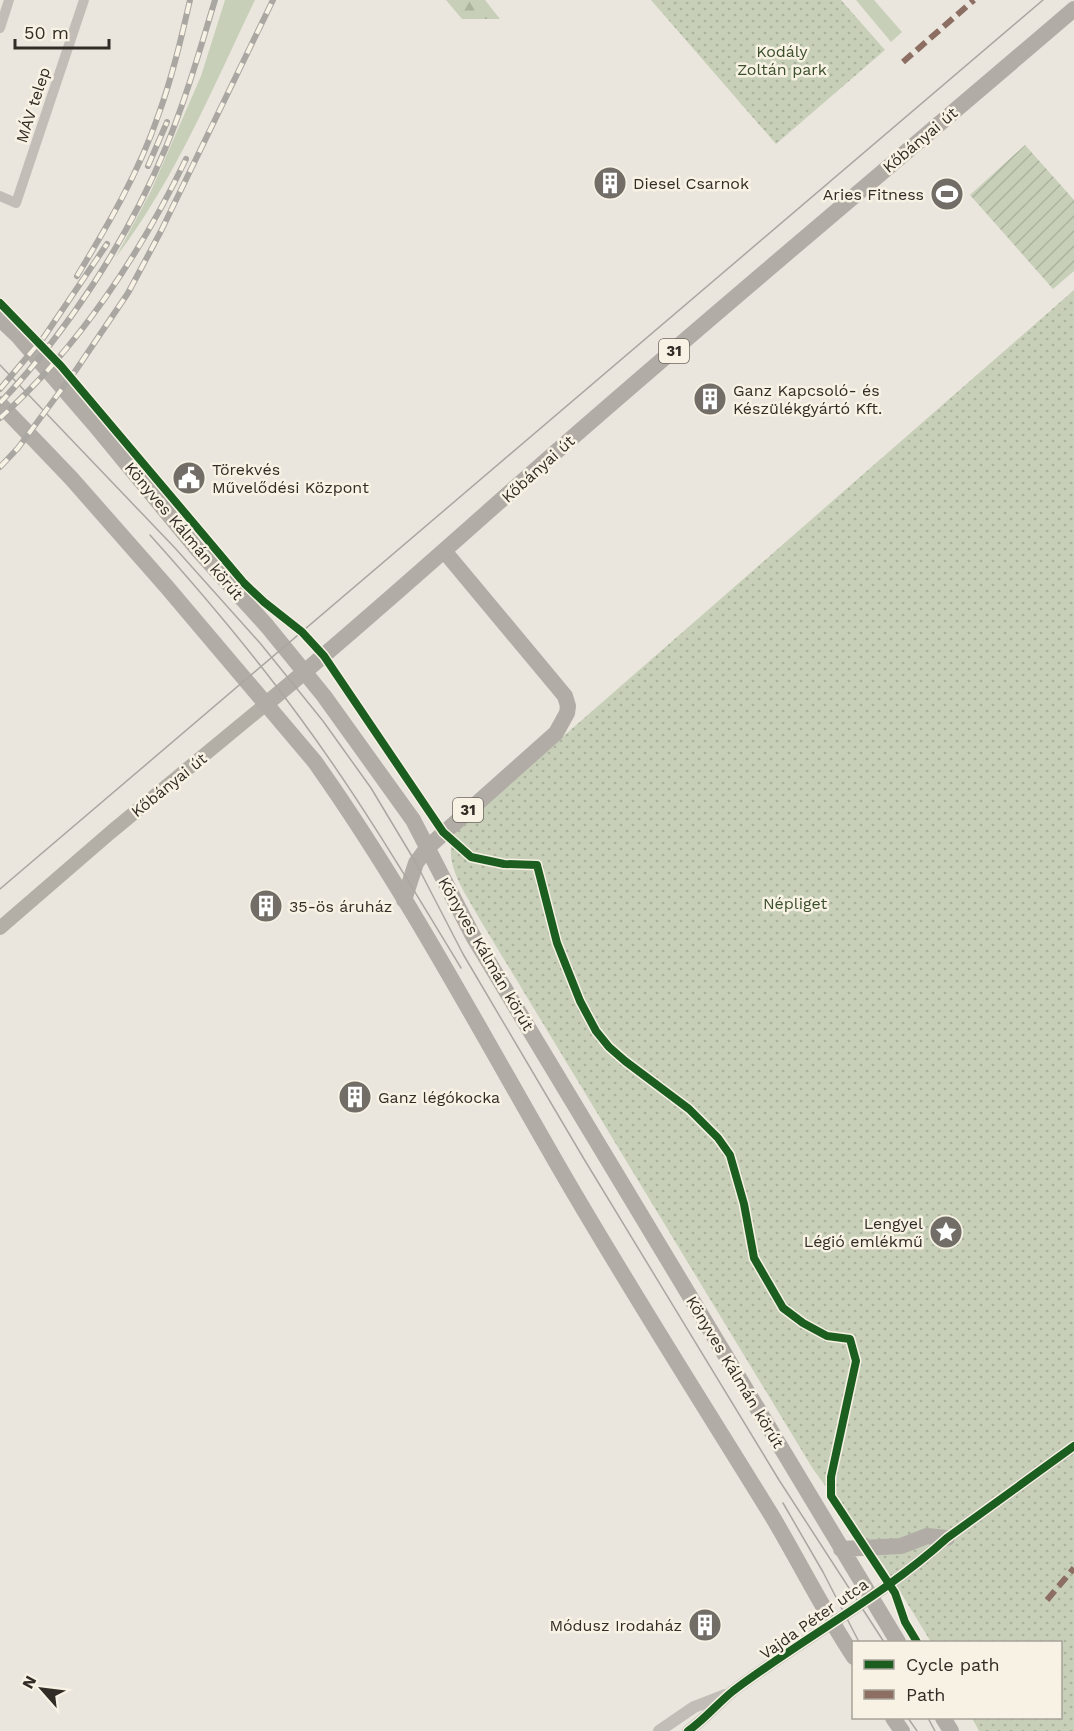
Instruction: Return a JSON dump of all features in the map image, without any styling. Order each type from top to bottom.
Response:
[{"type":"main road","name":"Kőbányai út","points":[[0,928],[445,552],[565,444],[1074,9]]},
{"type":"main road","name":"Könyves Kálmán körút","points":[[0,319],[18,336],[197,549],[267,626],[332,707],[413,820],[473,936],[897,1641]]},
{"type":"main road","points":[[0,404],[70,478],[266,704],[327,779],[404,900],[480,1027],[556,1162],[784,1536],[852,1654]]},
{"type":"main road","name":"31","points":[[404,900],[416,863],[427,848],[556,733],[568,706],[565,696],[445,552]]},
{"type":"main road","points":[[841,1549],[901,1546],[927,1536],[947,1538]]},
{"type":"street","points":[[0,28],[9,0]]},
{"type":"street","name":"MÁV telep","points":[[0,196],[16,203],[84,0]]},
{"type":"street","name":"Vajda Péter utca","points":[[688,1731],[732,1692],[870,1597],[1074,1446]]},
{"type":"street","name":"Vajda Péter utca","points":[[659,1731],[694,1707],[732,1692]]},
{"type":"green space","points":[[225,0],[255,0],[175,165],[157,197],[116,257],[151,191],[201,76]]},
{"type":"green space","points":[[446,0],[485,0],[500,19],[462,19]]},
{"type":"green space","name":"Kodály Zoltán park","points":[[651,0],[841,0],[885,50],[776,144]]},
{"type":"green space","points":[[856,0],[874,0],[902,32],[891,42]]},
{"type":"green space","points":[[1025,145],[1074,200],[1074,271],[1053,289],[970,195]]},
{"type":"green space","name":"Népliget","points":[[1074,290],[1074,1731],[979,1731],[973,1719],[1062,1719],[1062,1641],[930,1641],[885,1567],[813,1469],[479,918],[454,871],[451,859],[451,847],[455,835],[463,824]]},
{"type":"tram line","points":[[0,889],[1043,0]]},
{"type":"tram line","points":[[0,365],[175,548],[260,643],[323,721],[371,788],[416,863],[463,954],[584,1159],[779,1480],[883,1641]]},
{"type":"tram line","points":[[150,535],[245,646],[320,746],[382,840],[461,968]]},
{"type":"tram line","points":[[783,1503],[823,1572],[858,1641]]},
{"type":"tram line","points":[[909,1719],[917,1731]]},
{"type":"tram line","points":[[929,1719],[935,1731]]},
{"type":"railway","points":[[77,276],[122,198],[142,157],[172,73],[190,0]]},
{"type":"railway","points":[[0,403],[49,346],[72,315],[134,216],[173,129],[215,0]]},
{"type":"railway","points":[[0,467],[18,448],[76,370],[128,293],[161,231],[273,0]]},
{"type":"railway","points":[[148,166],[167,122]]},
{"type":"railway","points":[[0,418],[56,361],[105,298],[149,229],[186,159]]},
{"type":"railway","points":[[0,389],[44,337],[107,244]]},
{"type":"marked path","points":[[903,62],[974,0]]},
{"type":"marked path","points":[[1047,1600],[1074,1568]]},
{"type":"cycle path","points":[[0,303],[61,366],[244,583],[302,632],[324,656],[443,832],[471,857],[504,864],[537,865],[557,943],[580,1001],[596,1031],[625,1061],[689,1109],[718,1138],[730,1155],[744,1204],[754,1258],[783,1308],[803,1323],[827,1336],[850,1339],[856,1361],[831,1477],[831,1496],[895,1593],[905,1622],[916,1641]]},
{"type":"cycle path","points":[[688,1731],[733,1691],[896,1579],[947,1538],[1074,1446]]},
{"type":"place","name":"Diesel Csarnok","points":[[610,183]]},
{"type":"place","name":"Aries Fitness","points":[[947,194]]},
{"type":"place","name":"Ganz Kapcsoló- és Készülékgyártó Kft.","points":[[710,399]]},
{"type":"place","name":"Törekvés Művelődési Központ","points":[[189,478]]},
{"type":"place","name":"35-ös áruház","points":[[266,906]]},
{"type":"place","name":"Ganz légókocka","points":[[355,1097]]},
{"type":"place","name":"Lengyel Légió emlékmű","points":[[946,1232]]},
{"type":"place","name":"Módusz Irodaház","points":[[705,1625]]}]
